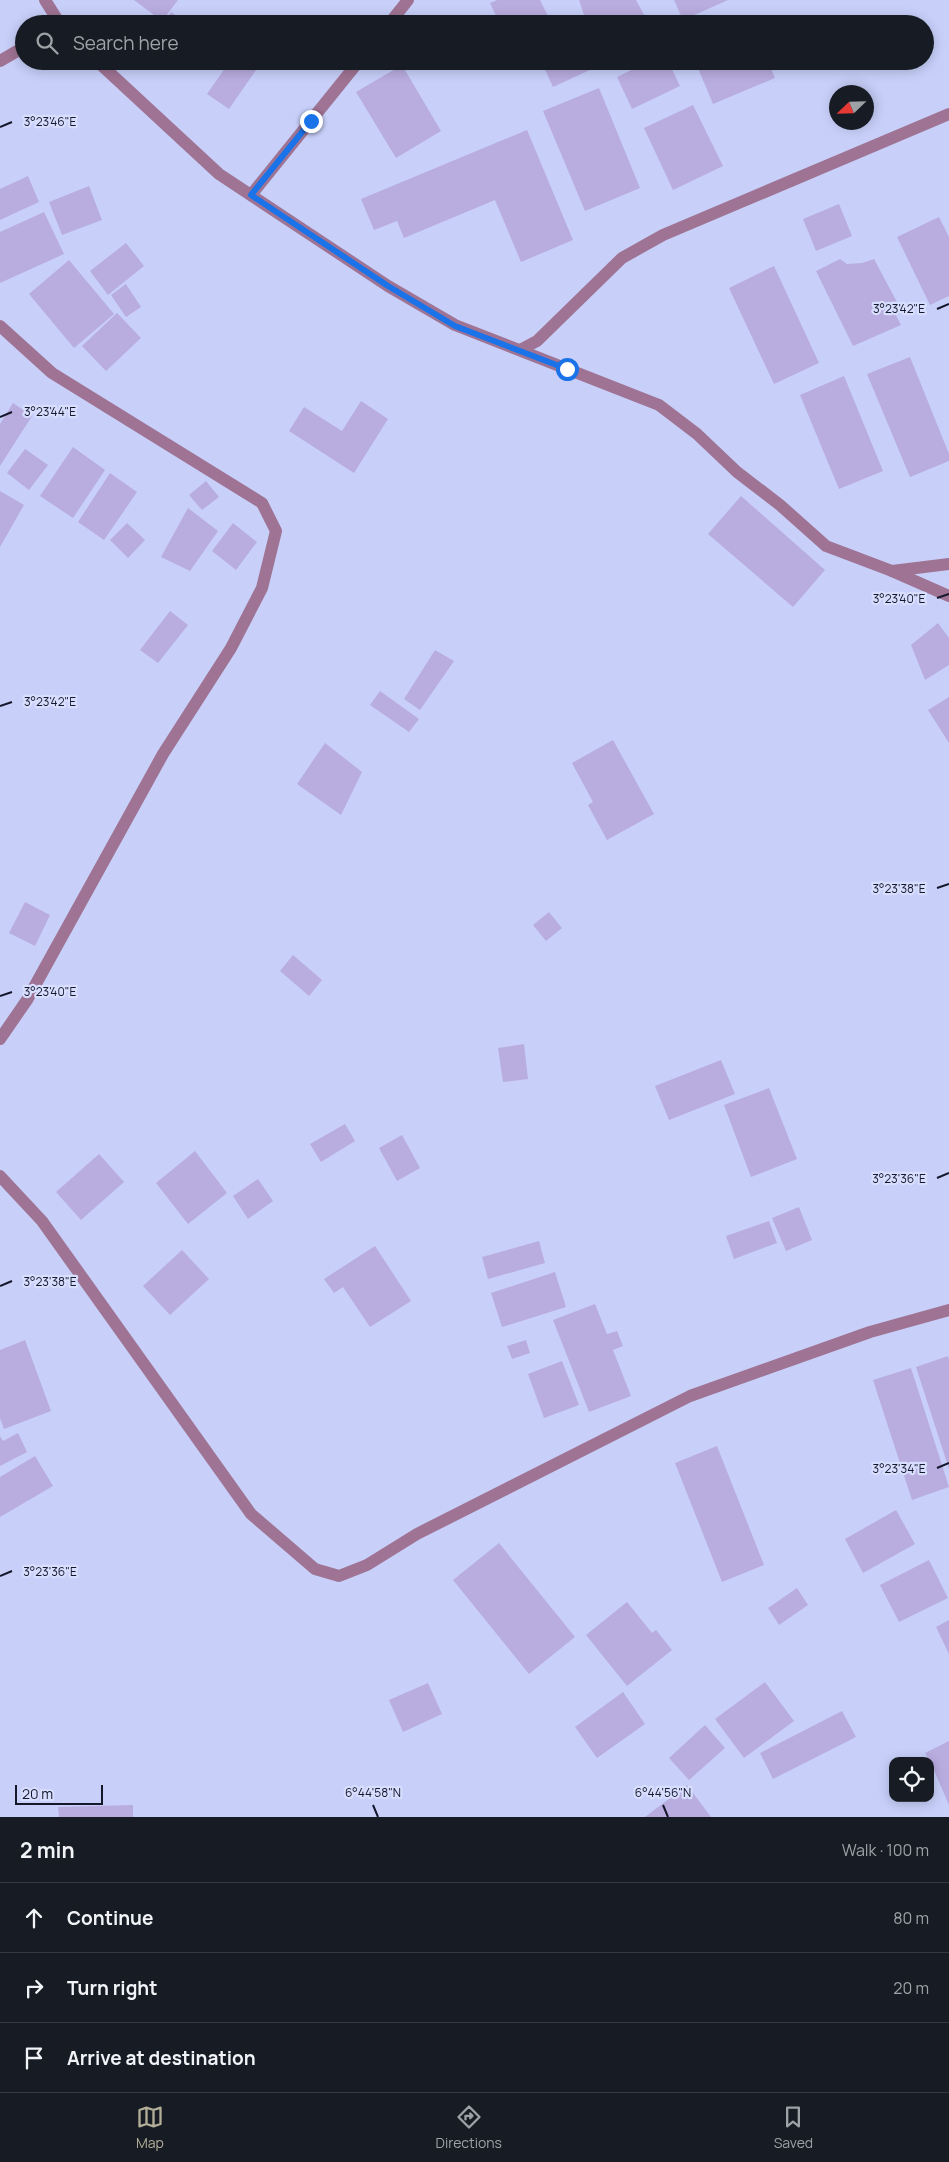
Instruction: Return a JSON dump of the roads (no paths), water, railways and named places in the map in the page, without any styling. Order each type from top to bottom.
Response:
[{"type":"street","points":[[45,0],[54,15]]},
{"type":"street","points":[[396,15],[408,0]]},
{"type":"street","points":[[0,60],[15,52]]},
{"type":"street","points":[[106,70],[219,174],[388,286],[455,326],[659,405],[697,434],[737,472],[780,505],[826,546],[892,570],[949,596]]},
{"type":"street","points":[[251,195],[352,70]]},
{"type":"street","points":[[520,350],[537,341],[622,258],[663,235],[949,114]]},
{"type":"street","points":[[0,326],[52,373],[262,503],[276,531],[262,588],[232,648],[164,754],[27,1000],[0,1039]]},
{"type":"street","points":[[892,570],[949,564]]},
{"type":"street","points":[[0,1176],[42,1221],[251,1514],[315,1569],[339,1576],[367,1565],[417,1534],[690,1396],[870,1332],[949,1310]]}]
